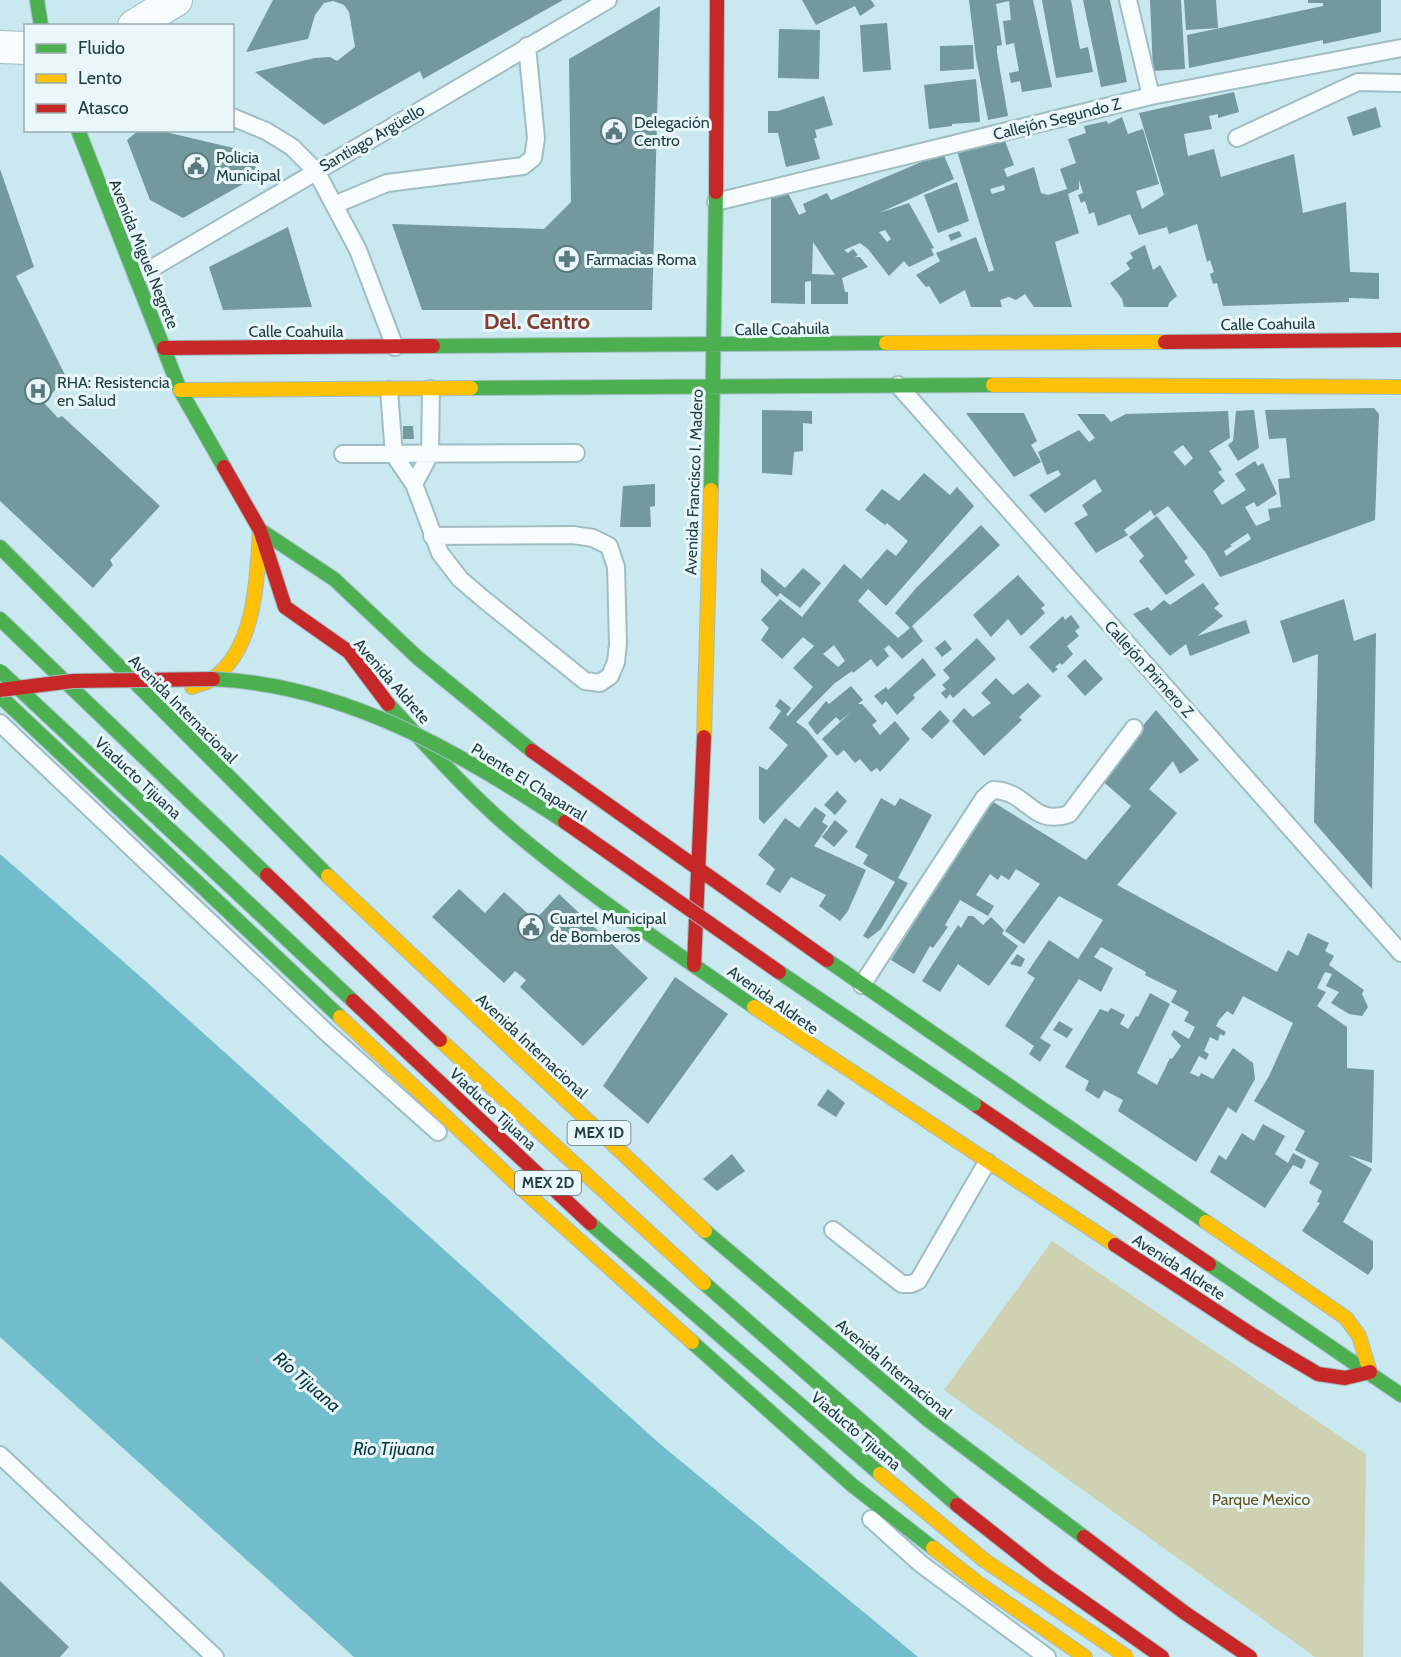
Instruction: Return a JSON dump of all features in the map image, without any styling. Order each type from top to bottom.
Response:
[{"type":"main road","points":[[37,0],[41,24]]},
{"type":"main road","name":"Avenida Francisco I. Madero","points":[[694,965],[699,870],[713,388],[717,0]]},
{"type":"main road","name":"Avenida Miguel Negrete","points":[[79,132],[180,390]]},
{"type":"main road","name":"Calle Coahuila","points":[[164,348],[1401,340]]},
{"type":"main road","points":[[180,390],[898,385],[1401,387]]},
{"type":"main road","name":"Avenida Aldrete","points":[[180,390],[260,530],[285,607],[349,652],[381,697],[467,789],[513,831],[616,912],[987,1162],[1254,1336],[1318,1374],[1345,1378],[1370,1372]]},
{"type":"main road","points":[[140,690],[200,686],[219,673],[240,645],[249,622],[258,584],[260,530]]},
{"type":"main road","name":"Avenida Aldrete","points":[[260,530],[334,579],[418,658],[534,753],[862,985],[1346,1318],[1355,1327],[1363,1343],[1370,1372]]},
{"type":"main road","name":"Avenida Internacional","points":[[0,548],[344,892],[694,1222],[927,1419],[1185,1613],[1250,1657]]},
{"type":"main road","name":"MEX 1D","points":[[0,619],[649,1234],[921,1478],[1116,1627],[1162,1657]]},
{"type":"main road","name":"Viaducto Tijuana","points":[[0,671],[601,1233],[799,1406],[984,1560],[1127,1657]]},
{"type":"main road","name":"Puente El Chaparral","points":[[0,690],[28,683],[139,678],[221,679],[281,688],[342,702],[479,768],[578,832],[760,960],[974,1104]]},
{"type":"main road","name":"MEX 2D","points":[[0,696],[521,1188],[852,1485],[978,1583],[1085,1657]]},
{"type":"main road","name":"Avenida Aldrete","points":[[974,1104],[1401,1395]]},
{"type":"street","points":[[137,24],[176,0]]},
{"type":"street","points":[[0,47],[24,48]]},
{"type":"lane","name":"Santiago Argüello","points":[[137,277],[608,0]]},
{"type":"lane","points":[[1128,0],[1151,96]]},
{"type":"lane","points":[[334,205],[387,183],[523,166],[533,158],[536,138],[527,46]]},
{"type":"lane","name":"Callejón Segundo Z","points":[[716,202],[1151,96],[1401,48]]},
{"type":"lane","points":[[1237,138],[1358,82],[1401,83]]},
{"type":"lane","points":[[234,118],[275,136],[292,147],[316,171],[357,250],[395,347]]},
{"type":"lane","name":"Callejón Primero Z","points":[[898,385],[1401,953]]},
{"type":"lane","points":[[414,484],[430,454],[431,389]]},
{"type":"lane","points":[[389,390],[394,455],[414,484],[432,536],[440,553],[460,579],[585,681],[600,683],[610,676],[616,662],[618,644],[616,567],[609,546],[592,538],[573,535],[432,536]]},
{"type":"lane","points":[[343,454],[576,453]]},
{"type":"lane","points":[[0,723],[326,1032],[912,1556],[1047,1657]]},
{"type":"lane","points":[[862,985],[984,798],[993,790],[1007,790],[1046,817],[1057,818],[1070,814],[1134,728]]},
{"type":"lane","points":[[833,1230],[902,1284],[912,1284],[918,1281],[987,1162]]},
{"type":"lane","points":[[0,1455],[216,1657]]},
{"type":"green space","name":"Parque Mexico","points":[[1052,1241],[1366,1454],[1363,1657],[1315,1657],[944,1390]]},
{"type":"water","name":"Rio Tijuana","points":[[0,854],[142,978],[660,1444],[918,1657],[354,1657],[0,1337]]},
{"type":"building","points":[[273,0],[563,0],[423,79],[420,71],[324,125],[255,72],[315,58],[330,57],[337,61],[355,47],[349,12],[344,5],[333,1],[324,3],[315,15],[308,39],[246,52]]},
{"type":"building","points":[[802,0],[871,0],[875,6],[860,16],[855,6],[816,25]]},
{"type":"building","points":[[969,0],[1033,0],[1052,87],[1022,92],[1020,81],[1011,83],[1009,73],[1019,71],[1014,43],[1006,45],[1003,21],[1011,20],[1009,1],[996,4],[1002,45],[997,46],[997,53],[1008,116],[988,120],[976,58]]},
{"type":"building","points":[[1042,0],[1071,0],[1080,49],[1088,47],[1093,72],[1056,78]]},
{"type":"building","points":[[1083,0],[1110,0],[1127,82],[1101,87]]},
{"type":"building","points":[[1150,0],[1181,0],[1185,69],[1153,71]]},
{"type":"building","points":[[1184,0],[1216,0],[1218,28],[1186,30]]},
{"type":"building","points":[[1308,0],[1381,0],[1381,32],[1323,44],[1323,40],[1189,68],[1187,35],[1323,6],[1323,3],[1308,3]]},
{"type":"building","name":"Delegación Centro","points":[[660,6],[652,310],[422,310],[392,224],[544,229],[571,202],[569,59]]},
{"type":"building","points":[[887,23],[891,70],[863,72],[860,25]]},
{"type":"building","points":[[779,29],[820,30],[819,79],[778,78]]},
{"type":"building","points":[[973,45],[974,69],[940,71],[940,46]]},
{"type":"building","points":[[976,79],[980,122],[952,124],[952,126],[929,129],[924,85]]},
{"type":"building","points":[[1234,92],[1239,112],[1218,118],[1218,114],[1209,116],[1212,129],[1184,134],[1188,156],[1214,149],[1221,177],[1294,154],[1303,213],[1346,202],[1350,272],[1379,273],[1379,299],[1349,298],[1349,302],[1223,306],[1217,283],[1213,284],[1210,274],[1214,272],[1210,260],[1207,262],[1197,224],[1169,234],[1167,227],[1139,235],[1130,214],[1098,226],[1094,212],[1089,214],[1085,201],[1081,203],[1078,195],[1083,193],[1079,180],[1079,189],[1068,194],[1079,233],[1055,242],[1072,307],[1034,307],[1025,294],[1016,300],[1009,297],[1000,300],[1002,307],[971,307],[965,290],[940,304],[929,286],[926,287],[916,275],[940,261],[936,253],[976,237],[989,272],[994,270],[957,151],[1005,141],[1014,165],[1004,169],[1007,177],[1034,167],[1041,193],[1048,195],[1067,189],[1060,169],[1076,163],[1068,139],[1086,133],[1084,126],[1107,121],[1108,124],[1122,117],[1128,134],[1143,129],[1159,184],[1136,191],[1142,209],[1164,195],[1139,113]],"holes":[[[1004,185],[1005,190],[992,194],[990,189]]]},
{"type":"building","points":[[824,96],[833,125],[815,130],[817,138],[814,138],[820,159],[786,167],[778,133],[768,133],[768,111],[778,111]]},
{"type":"building","points":[[1376,107],[1381,127],[1353,136],[1347,117]]},
{"type":"building","name":"Policia Municipal","points":[[137,132],[166,132],[242,150],[242,157],[248,157],[261,174],[183,218],[150,200],[127,140]]},
{"type":"building","points":[[943,153],[954,179],[879,213],[909,203],[934,248],[931,249],[934,255],[909,267],[904,261],[889,276],[868,249],[860,243],[844,250],[848,253],[853,249],[858,255],[855,257],[860,257],[868,267],[842,278],[845,292],[848,292],[848,304],[811,304],[811,281],[805,282],[805,304],[771,303],[771,197],[788,193],[799,215],[806,212],[803,204],[827,193],[831,200]],"holes":[[[885,230],[891,239],[887,242],[879,232]],[[813,242],[835,275],[812,274]]]},
{"type":"building","points":[[0,169],[34,267],[16,276],[66,377],[44,403],[58,418],[62,416],[160,506],[110,560],[113,565],[93,588],[0,501]]},
{"type":"building","points":[[957,182],[969,221],[938,233],[924,195]]},
{"type":"building","points":[[288,227],[312,307],[223,310],[209,267]]},
{"type":"building","points":[[959,231],[962,236],[951,241],[948,235]]},
{"type":"building","points":[[1145,245],[1153,270],[1160,265],[1177,296],[1168,307],[1124,307],[1122,299],[1110,283],[1130,269],[1126,263],[1133,258],[1130,253]]},
{"type":"building","points":[[1374,408],[1379,414],[1375,520],[1220,577],[1206,553],[1168,506],[1154,516],[1151,510],[1124,530],[1128,535],[1096,553],[1074,523],[1088,515],[1082,505],[1102,491],[1095,479],[1045,513],[1029,495],[1061,475],[1058,470],[1047,475],[1038,452],[1079,430],[1089,442],[1095,438],[1077,414],[1104,414],[1111,422],[1126,414],[1228,411],[1230,438],[1209,451],[1222,470],[1218,472],[1225,481],[1213,491],[1222,505],[1246,490],[1235,474],[1255,461],[1258,466],[1263,463],[1277,494],[1257,507],[1254,502],[1245,507],[1256,526],[1270,520],[1268,509],[1281,507],[1278,479],[1290,478],[1286,438],[1269,439],[1265,410]],"holes":[[[1183,445],[1193,458],[1185,466],[1173,452]],[[1248,533],[1251,539],[1226,556],[1224,551]]]},
{"type":"building","points":[[762,410],[812,411],[812,424],[803,423],[803,451],[794,452],[792,475],[762,473]]},
{"type":"building","points":[[1254,410],[1259,448],[1238,461],[1228,445],[1233,441],[1236,411]]},
{"type":"building","points":[[966,413],[1024,413],[1037,441],[1031,445],[1041,462],[1014,477]]},
{"type":"building","points":[[403,426],[413,426],[414,439],[403,439]]},
{"type":"building","points":[[924,473],[950,495],[957,487],[974,506],[886,606],[868,589],[858,601],[898,638],[910,628],[895,613],[917,587],[981,525],[1000,545],[912,626],[923,641],[902,659],[889,645],[884,649],[889,656],[877,667],[871,659],[853,673],[852,671],[835,683],[796,722],[806,729],[828,756],[764,824],[759,819],[759,766],[767,770],[788,745],[769,728],[781,711],[775,706],[780,699],[791,708],[786,715],[788,716],[813,687],[793,668],[814,646],[803,637],[782,659],[761,640],[769,628],[761,620],[780,599],[802,617],[844,564],[861,579],[887,549],[896,556],[908,541],[887,523],[885,525],[865,510],[882,489],[899,501]],"holes":[[[834,645],[845,661],[838,667],[823,654]]]},
{"type":"building","points":[[655,484],[655,506],[650,507],[651,527],[620,527],[623,486]]},
{"type":"building","points":[[1157,516],[1188,558],[1184,561],[1195,575],[1166,595],[1139,561],[1144,556],[1129,537]]},
{"type":"building","points":[[761,568],[785,588],[803,568],[821,583],[800,608],[780,593],[777,597],[761,582]]},
{"type":"building","points":[[1018,575],[1045,605],[1041,608],[1045,613],[1021,636],[1008,619],[991,637],[973,615]]},
{"type":"building","points":[[1203,583],[1219,604],[1214,608],[1223,616],[1197,636],[1246,620],[1250,633],[1190,656],[1186,644],[1170,656],[1133,614],[1148,607],[1151,611],[1164,600],[1170,605]]},
{"type":"building","points":[[1344,599],[1354,641],[1376,633],[1372,889],[1314,822],[1318,654],[1293,663],[1280,621]]},
{"type":"building","points":[[1071,615],[1080,627],[1075,631],[1079,636],[1067,646],[1073,654],[1062,665],[1060,663],[1055,667],[1058,669],[1053,673],[1029,647],[1063,616],[1065,620]]},
{"type":"building","points":[[977,638],[996,659],[953,698],[950,694],[946,699],[941,693],[946,689],[942,685],[950,678],[943,670]]},
{"type":"building","points":[[945,640],[952,649],[942,657],[935,648]]},
{"type":"building","points":[[923,658],[936,675],[913,695],[915,698],[897,715],[886,701],[882,705],[874,696],[886,687],[888,690]]},
{"type":"building","points":[[1085,659],[1103,679],[1085,696],[1067,676]]},
{"type":"building","points":[[996,678],[1013,695],[1028,683],[1041,696],[1019,717],[1022,720],[984,756],[952,721],[964,708],[973,717],[991,703],[981,693]]},
{"type":"building","points":[[851,686],[863,700],[858,704],[862,704],[877,721],[872,725],[880,735],[895,721],[910,739],[880,772],[877,768],[871,772],[860,759],[855,763],[844,750],[837,756],[822,739],[851,712],[840,721],[836,717],[817,735],[808,723],[826,701],[829,704]]},
{"type":"building","points":[[940,710],[950,721],[932,739],[921,729]]},
{"type":"building","points":[[1156,710],[1199,760],[1180,774],[1173,761],[1149,789],[1177,813],[1117,885],[1277,972],[1288,950],[1298,956],[1308,933],[1329,943],[1325,951],[1334,956],[1329,965],[1364,990],[1362,994],[1368,1007],[1362,1016],[1349,1014],[1331,1003],[1339,992],[1326,986],[1332,974],[1325,972],[1317,988],[1326,992],[1317,1006],[1347,1027],[1347,1068],[1374,1070],[1372,1163],[1348,1155],[1372,1169],[1343,1222],[1373,1241],[1373,1268],[1368,1275],[1302,1231],[1320,1203],[1317,1202],[1322,1191],[1309,1183],[1319,1163],[1295,1150],[1305,1131],[1254,1101],[1269,1076],[1293,1023],[1243,996],[1233,1015],[1227,1011],[1219,1020],[1216,1026],[1226,1032],[1224,1036],[1220,1034],[1218,1041],[1210,1037],[1204,1051],[1209,1054],[1206,1060],[1199,1056],[1190,1073],[1199,1077],[1201,1073],[1213,1079],[1233,1048],[1253,1063],[1255,1079],[1236,1113],[1228,1107],[1196,1162],[1118,1111],[1123,1100],[1104,1090],[1099,1099],[1085,1090],[1089,1081],[1065,1067],[1100,1009],[1108,1012],[1111,1008],[1125,1015],[1120,1024],[1128,1029],[1136,1016],[1138,1017],[1150,993],[1170,1004],[1137,1073],[1157,1085],[1170,1058],[1172,1059],[1181,1046],[1171,1035],[1174,1030],[1189,1039],[1195,1027],[1184,1021],[1189,1012],[1171,1002],[1177,991],[1145,975],[1146,972],[1101,947],[1094,957],[1113,968],[1101,992],[1079,979],[1040,1038],[1051,1045],[1040,1062],[1029,1054],[1034,1046],[1005,1026],[1035,978],[1027,973],[1049,940],[1078,959],[1103,920],[1059,896],[1024,944],[1005,931],[1040,884],[1016,869],[1009,880],[1001,875],[998,880],[990,874],[976,895],[994,906],[988,916],[960,900],[945,925],[948,927],[933,948],[930,946],[914,974],[891,960],[990,800],[1086,860],[1131,806],[1099,778]]},
{"type":"building","points":[[837,791],[847,801],[835,815],[824,805]]},
{"type":"building","points":[[881,798],[895,806],[900,798],[932,815],[898,878],[908,883],[881,929],[868,939],[863,936],[895,882],[863,864],[868,855],[855,847]]},
{"type":"building","points":[[815,807],[826,815],[822,822],[828,826],[814,846],[866,870],[848,911],[840,921],[819,906],[826,895],[791,877],[780,893],[766,884],[775,869],[758,855],[785,818],[799,828]]},
{"type":"building","points":[[835,820],[848,831],[834,847],[822,837]]},
{"type":"building","points":[[459,889],[485,913],[504,892],[535,920],[559,894],[648,978],[583,1046],[520,987],[526,980],[515,971],[504,983],[432,917]]},
{"type":"building","points":[[968,916],[973,916],[983,925],[991,917],[1004,930],[1002,934],[1018,946],[989,986],[958,964],[940,992],[922,981],[958,925],[961,928]]},
{"type":"building","points":[[1017,954],[1025,959],[1021,967],[1010,964]]},
{"type":"building","points":[[675,977],[728,1014],[648,1124],[603,1086]]},
{"type":"building","points":[[1059,1021],[1073,1029],[1067,1038],[1053,1030]]},
{"type":"building","points":[[828,1089],[845,1103],[836,1117],[817,1105]]},
{"type":"building","points":[[1263,1124],[1285,1136],[1275,1154],[1288,1163],[1293,1153],[1306,1160],[1302,1169],[1293,1165],[1265,1208],[1210,1172],[1219,1155],[1226,1160],[1242,1133],[1254,1141]]},
{"type":"building","points":[[732,1154],[745,1171],[717,1191],[703,1179]]},
{"type":"building","points":[[0,1581],[69,1647],[60,1657],[0,1657]]},
{"type":"traffic: fast","points":[[37,0],[41,24]]},
{"type":"traffic: fast","points":[[79,132],[180,390],[224,467]]},
{"type":"traffic: fast","points":[[711,490],[716,192]]},
{"type":"traffic: fast","points":[[433,346],[886,343]]},
{"type":"traffic: fast","points":[[471,388],[993,385]]},
{"type":"traffic: fast","points":[[260,530],[334,579],[418,658],[532,751]]},
{"type":"traffic: fast","points":[[0,547],[328,876]]},
{"type":"traffic: fast","points":[[0,619],[267,875]]},
{"type":"traffic: fast","points":[[0,671],[353,1001]]},
{"type":"traffic: fast","points":[[213,679],[261,684],[308,694],[354,708],[441,747],[565,822]]},
{"type":"traffic: fast","points":[[0,696],[340,1017]]},
{"type":"traffic: fast","points":[[388,704],[464,785],[513,831],[601,900],[754,1007]]},
{"type":"traffic: fast","points":[[827,960],[1206,1222]]},
{"type":"traffic: fast","points":[[779,972],[974,1104]]},
{"type":"traffic: fast","points":[[590,1223],[880,1474]]},
{"type":"traffic: fast","points":[[705,1231],[927,1419],[1084,1537]]},
{"type":"traffic: fast","points":[[1209,1264],[1401,1395]]},
{"type":"traffic: fast","points":[[704,1283],[957,1505]]},
{"type":"traffic: fast","points":[[692,1342],[852,1485],[933,1548]]},
{"type":"traffic: slow","points":[[886,343],[1165,342]]},
{"type":"traffic: slow","points":[[993,385],[1401,387]]},
{"type":"traffic: slow","points":[[180,390],[471,388]]},
{"type":"traffic: slow","points":[[704,737],[711,490]]},
{"type":"traffic: slow","points":[[192,687],[214,678],[228,665],[238,649],[252,610],[260,530]]},
{"type":"traffic: slow","points":[[328,876],[705,1231]]},
{"type":"traffic: slow","points":[[754,1007],[1115,1245]]},
{"type":"traffic: slow","points":[[340,1017],[521,1188],[692,1342]]},
{"type":"traffic: slow","points":[[440,1040],[704,1283]]},
{"type":"traffic: slow","points":[[1206,1222],[1346,1318],[1359,1336],[1370,1372]]},
{"type":"traffic: slow","points":[[880,1474],[984,1560],[1127,1657]]},
{"type":"traffic: slow","points":[[933,1548],[978,1583],[1085,1657]]},
{"type":"traffic: jam","points":[[716,192],[717,0]]},
{"type":"traffic: jam","points":[[1165,342],[1401,340]]},
{"type":"traffic: jam","points":[[164,348],[433,346]]},
{"type":"traffic: jam","points":[[224,467],[260,530],[285,607],[349,652],[388,704]]},
{"type":"traffic: jam","points":[[0,690],[73,681],[213,679]]},
{"type":"traffic: jam","points":[[694,965],[704,737]]},
{"type":"traffic: jam","points":[[532,751],[827,960]]},
{"type":"traffic: jam","points":[[565,822],[779,972]]},
{"type":"traffic: jam","points":[[267,875],[440,1040]]},
{"type":"traffic: jam","points":[[353,1001],[590,1223]]},
{"type":"traffic: jam","points":[[974,1104],[1209,1264]]},
{"type":"traffic: jam","points":[[1115,1245],[1254,1336],[1318,1374],[1345,1378],[1370,1372]]},
{"type":"traffic: jam","points":[[957,1505],[1047,1576],[1162,1657]]},
{"type":"traffic: jam","points":[[1084,1537],[1185,1613],[1250,1657]]},
{"type":"place","name":"Delegación Centro","points":[[614,131]]},
{"type":"place","name":"Policia Municipal","points":[[196,166]]},
{"type":"place","name":"Farmacias Roma","points":[[567,259]]},
{"type":"place","name":"RHA: Resistencia en Salud","points":[[38,391]]},
{"type":"place","name":"Cuartel Municipal de Bomberos","points":[[531,927]]},
{"type":"district","name":"Del. Centro","points":[[537,321]]},
{"type":"water label","name":"Río Tijuana","points":[[307,1382]]}]
